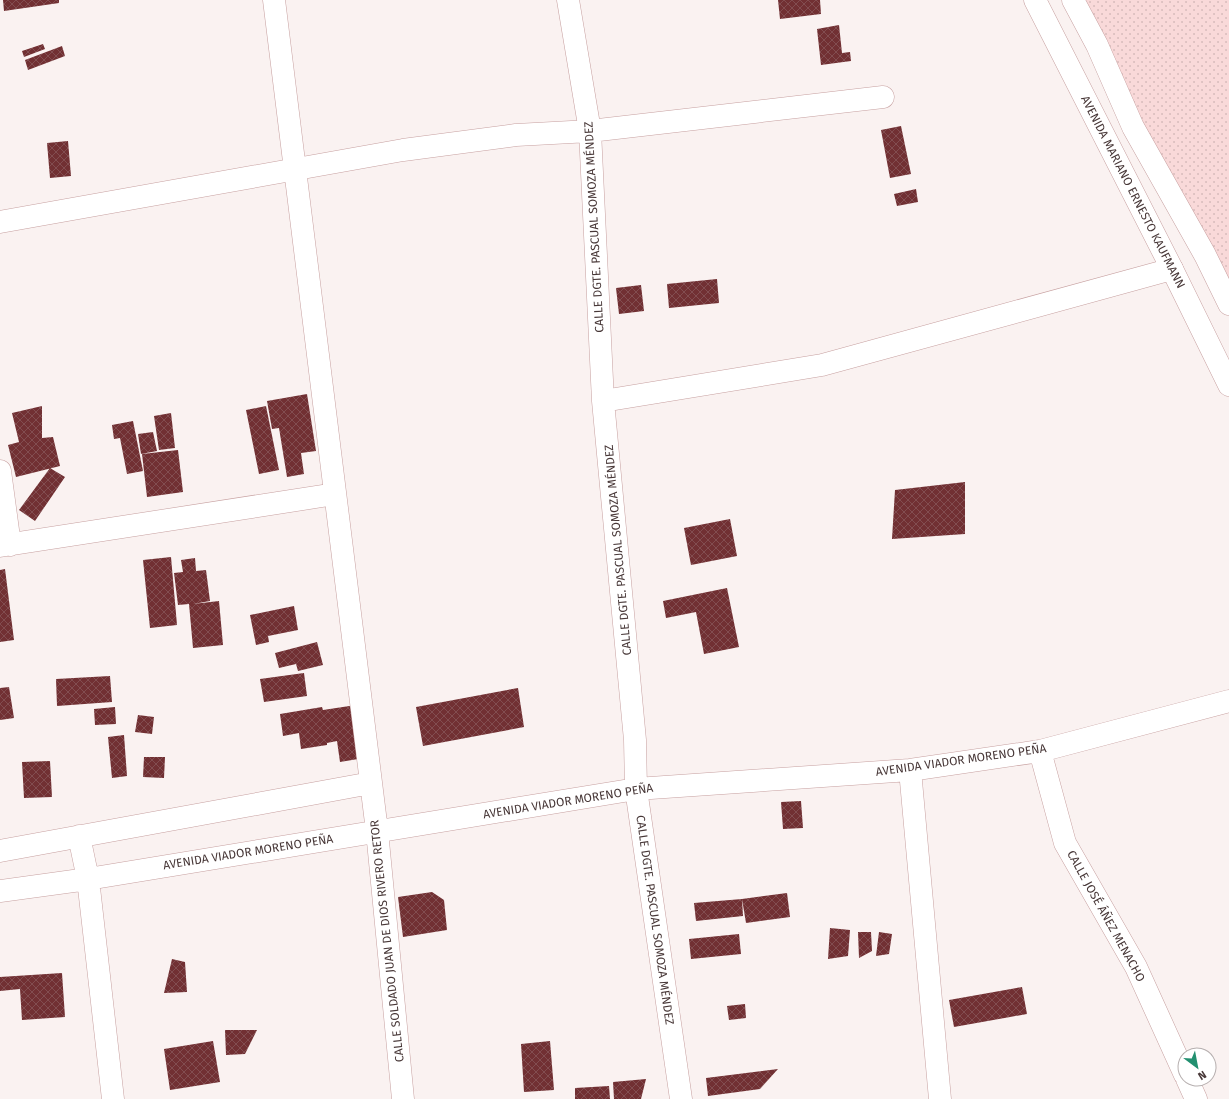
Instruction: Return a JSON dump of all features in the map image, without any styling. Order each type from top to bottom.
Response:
[{"type":"street","name":"CALLE SOLDADO JUAN DE DIOS RIVERO RETOR","points":[[274,0],[377,831],[403,1099]]},
{"type":"street","name":"CALLE DGTE. PASCUAL SOMOZA MÉNDEZ","points":[[568,0],[590,130],[604,400],[636,740],[636,789],[681,1099]]},
{"type":"street","name":"AVENIDA MARIANO ERNESTO KAUFMANN","points":[[1035,0],[1172,269],[1229,385]]},
{"type":"street","points":[[1073,0],[1097,45],[1133,127],[1205,255],[1229,304]]},
{"type":"street","points":[[0,222],[403,150],[508,136],[590,130],[883,97]]},
{"type":"street","points":[[604,400],[822,365],[1172,269]]},
{"type":"street","points":[[0,471],[5,546],[335,494]]},
{"type":"street","name":"AVENIDA VIADOR MORENO PEÑA","points":[[0,890],[88,879],[636,789],[910,770],[1040,751],[1229,701]]},
{"type":"street","name":"CALLE JOSÉ ÁÑEZ MENACHO","points":[[1040,751],[1065,843],[1136,968],[1177,1058]]},
{"type":"street","points":[[910,770],[940,1099]]},
{"type":"street","points":[[0,851],[371,783]]},
{"type":"street","points":[[79,836],[88,879],[113,1099]]},
{"type":"street","points":[[1191,1087],[1196,1099]]},
{"type":"shaded area","points":[[1084,0],[1229,0],[1229,310]]},
{"type":"building","points":[[3,0],[59,0],[59,3],[4,11]]},
{"type":"building","points":[[778,0],[820,0],[821,14],[780,19]]},
{"type":"building","points":[[839,25],[842,53],[850,52],[851,61],[821,65],[817,29]]},
{"type":"building","points":[[43,44],[45,49],[24,57],[22,51]]},
{"type":"building","points":[[62,46],[65,56],[28,70],[25,60]]},
{"type":"building","points":[[901,126],[911,174],[890,178],[881,130]]},
{"type":"building","points":[[68,141],[71,176],[50,178],[47,143]]},
{"type":"building","points":[[916,189],[918,202],[897,206],[894,194]]},
{"type":"building","points":[[717,279],[719,303],[669,308],[667,284]]},
{"type":"building","points":[[641,285],[644,311],[619,314],[616,288]]},
{"type":"building","points":[[307,394],[316,451],[301,453],[304,474],[287,477],[279,428],[272,429],[267,401]]},
{"type":"building","points":[[42,406],[42,438],[53,437],[60,466],[16,477],[8,445],[19,442],[12,413]]},
{"type":"building","points":[[266,406],[279,470],[259,474],[246,410]]},
{"type":"building","points":[[171,413],[175,448],[159,450],[154,416]]},
{"type":"building","points":[[133,421],[143,471],[127,474],[120,438],[114,439],[112,425]]},
{"type":"building","points":[[153,432],[157,451],[141,454],[138,434]]},
{"type":"building","points":[[178,450],[183,492],[147,497],[142,454]]},
{"type":"building","points":[[50,468],[65,477],[35,521],[19,510]]},
{"type":"building","points":[[965,482],[965,534],[892,539],[895,490]]},
{"type":"building","points":[[730,519],[737,556],[691,565],[684,528]]},
{"type":"building","points":[[171,557],[177,625],[150,628],[143,560]]},
{"type":"building","points":[[195,558],[196,571],[206,570],[210,601],[193,604],[219,601],[223,645],[193,648],[189,604],[178,605],[174,573],[183,572],[181,560]]},
{"type":"building","points":[[5,569],[14,640],[0,642],[0,570]]},
{"type":"building","points":[[727,588],[739,647],[704,654],[696,612],[666,618],[663,601]]},
{"type":"building","points":[[294,606],[298,630],[268,636],[269,642],[256,645],[250,615]]},
{"type":"building","points":[[317,642],[323,665],[298,671],[296,664],[279,668],[275,653]]},
{"type":"building","points":[[304,673],[307,696],[264,702],[260,679]]},
{"type":"building","points":[[110,676],[112,702],[57,706],[56,679]]},
{"type":"building","points":[[9,687],[14,718],[0,720],[0,688]]},
{"type":"building","points":[[518,688],[524,727],[423,746],[416,707]]},
{"type":"building","points":[[356,705],[364,758],[340,762],[337,741],[327,743],[327,745],[301,749],[299,733],[283,736],[280,714],[322,707],[323,710]]},
{"type":"building","points":[[115,707],[116,724],[95,725],[94,709]]},
{"type":"building","points":[[138,715],[154,717],[152,734],[135,732]]},
{"type":"building","points":[[124,735],[127,776],[112,778],[108,737]]},
{"type":"building","points":[[144,757],[165,757],[164,778],[143,777]]},
{"type":"building","points":[[50,761],[52,797],[24,798],[22,762]]},
{"type":"building","points":[[801,801],[803,828],[783,829],[781,802]]},
{"type":"building","points":[[432,892],[444,900],[447,930],[403,937],[398,897]]},
{"type":"building","points":[[787,893],[790,917],[746,923],[742,899]]},
{"type":"building","points":[[742,899],[743,916],[696,921],[694,903]]},
{"type":"building","points":[[830,928],[850,930],[848,956],[828,959]]},
{"type":"building","points":[[858,932],[871,932],[872,951],[859,958]]},
{"type":"building","points":[[879,932],[892,934],[889,954],[876,956]]},
{"type":"building","points":[[739,934],[741,954],[691,959],[689,939]]},
{"type":"building","points":[[172,959],[185,962],[187,992],[164,993]]},
{"type":"building","points":[[62,973],[65,1017],[22,1020],[20,989],[0,991],[0,977]]},
{"type":"building","points":[[1022,987],[1027,1014],[954,1027],[949,1000]]},
{"type":"building","points":[[745,1004],[746,1018],[729,1020],[727,1006]]},
{"type":"building","points":[[225,1030],[257,1030],[245,1054],[226,1055]]},
{"type":"building","points":[[213,1041],[220,1082],[170,1090],[164,1049]]},
{"type":"building","points":[[550,1041],[554,1090],[524,1092],[521,1044]]},
{"type":"building","points":[[778,1069],[760,1089],[708,1096],[706,1078]]},
{"type":"building","points":[[646,1079],[641,1099],[614,1099],[613,1082]]},
{"type":"building","points":[[609,1086],[610,1099],[575,1099],[575,1088]]}]
